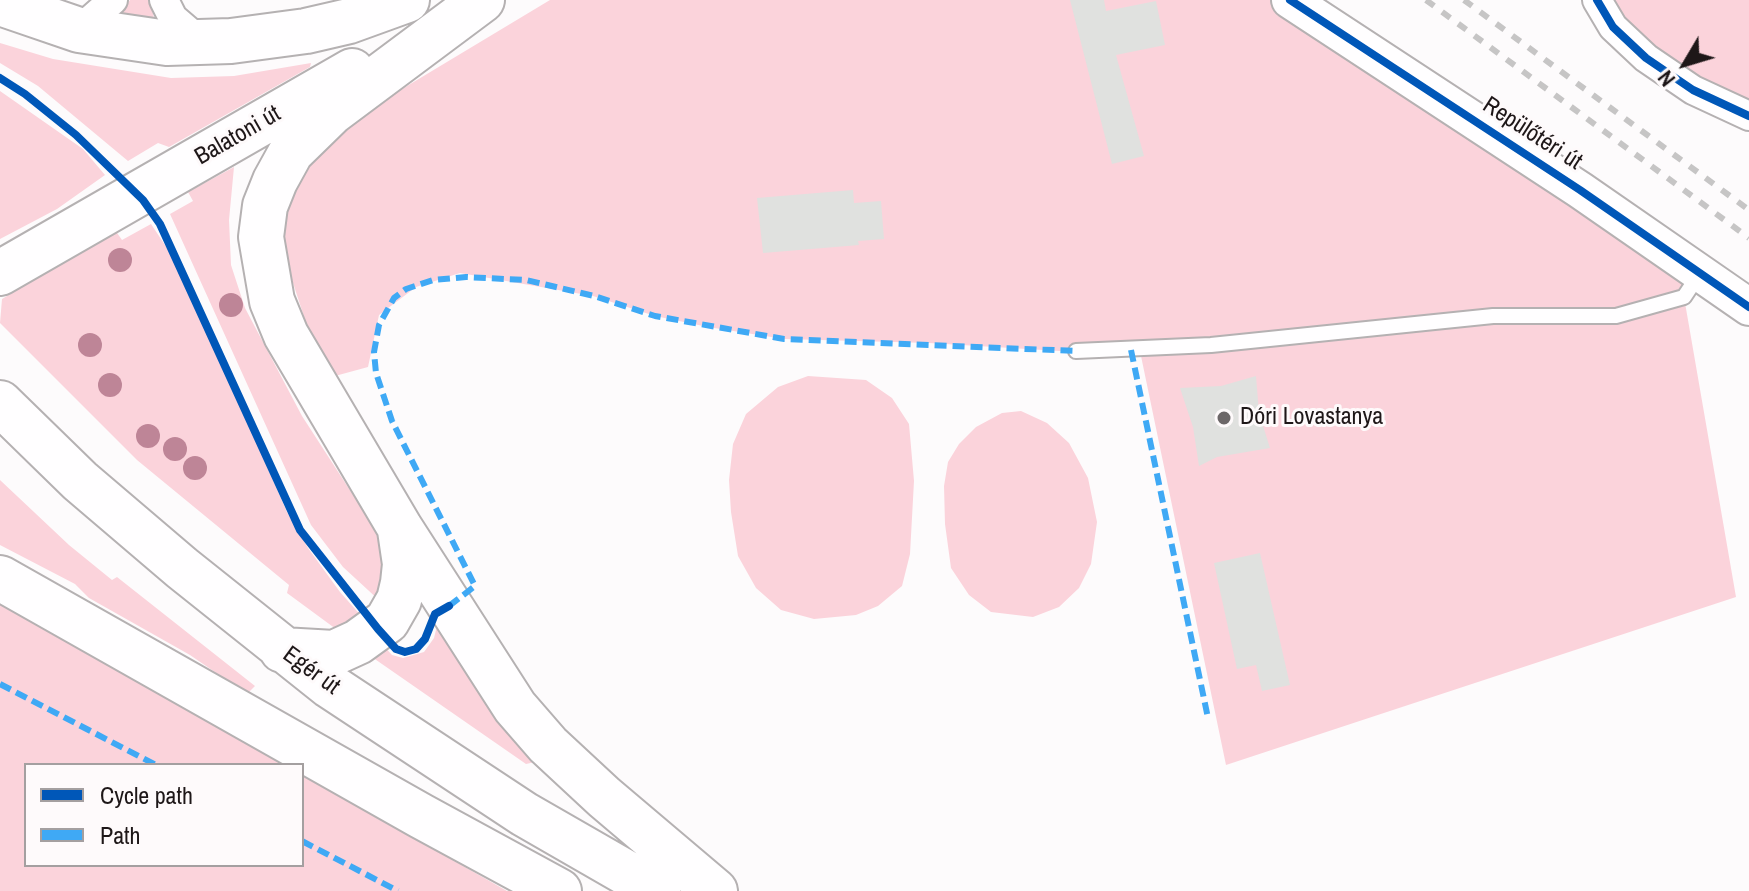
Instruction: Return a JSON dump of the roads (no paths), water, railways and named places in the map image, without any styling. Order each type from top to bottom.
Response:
[{"type":"main road","points":[[0,3],[79,30],[167,43],[231,41],[306,31],[349,21],[407,0]]},
{"type":"main road","name":"Balatoni út","points":[[0,273],[476,0]]},
{"type":"main road","points":[[482,0],[332,112],[291,152],[265,206],[261,237],[272,301],[286,335],[400,528],[515,707],[548,745],[604,797],[715,891]]},
{"type":"main road","name":"Egér út","points":[[0,403],[80,481],[282,650],[330,686],[524,814],[658,891]]},
{"type":"main road","points":[[282,650],[334,653],[358,642],[387,621],[399,600],[403,583],[405,564],[400,528]]},
{"type":"main road","points":[[0,578],[559,891]]},
{"type":"street","points":[[79,30],[113,0]]},
{"type":"street","points":[[164,0],[173,18],[201,42]]},
{"type":"street","name":"Repülőtéri út","points":[[1290,0],[1580,190],[1749,307]]},
{"type":"street","points":[[1597,0],[1613,27],[1646,58],[1693,90],[1749,116]]},
{"type":"lane","points":[[1076,351],[1211,345],[1493,316],[1616,316],[1684,297],[1701,272]]},
{"type":"railway","points":[[1426,0],[1749,238]]},
{"type":"railway","points":[[1464,0],[1749,210]]},
{"type":"place","name":"Dóri Lovastanya","points":[[1224,418]]}]
